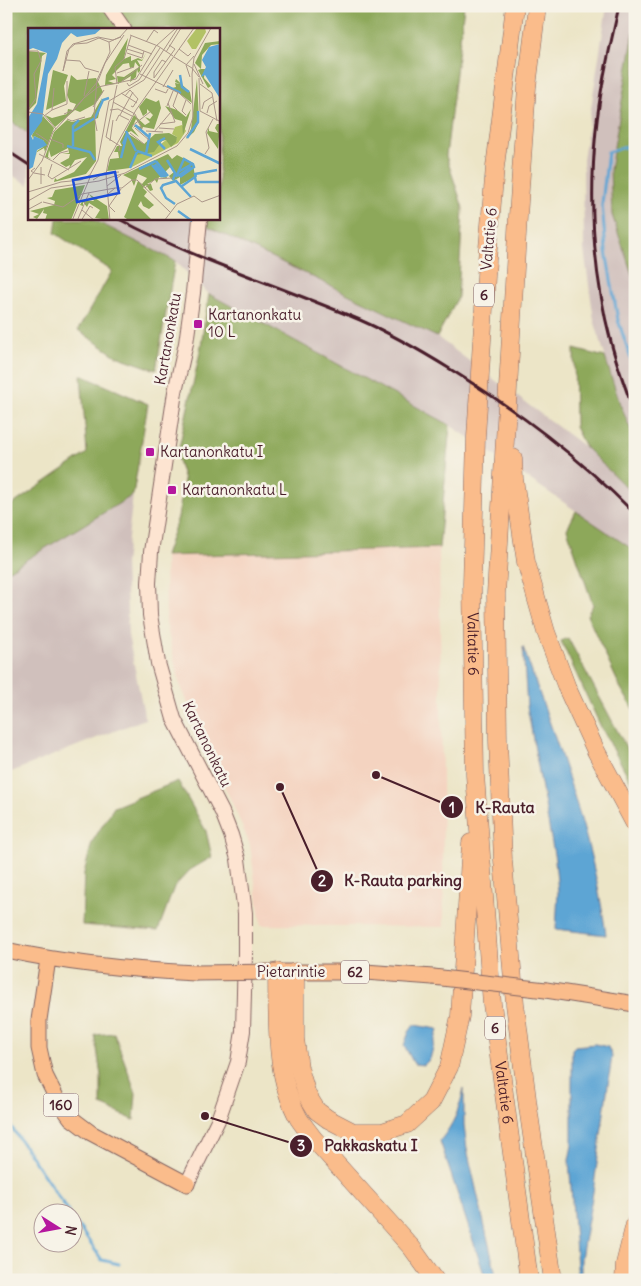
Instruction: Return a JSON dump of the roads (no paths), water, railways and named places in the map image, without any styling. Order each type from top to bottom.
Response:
[{"type":"highway","name":"Valtatie 6","points":[[515,6],[495,167],[480,351],[472,584],[475,775],[492,1004],[529,1280]]},
{"type":"highway","name":"Valtatie 6","points":[[537,6],[527,87],[496,594],[498,741],[503,860],[515,1004],[553,1280]]},
{"type":"highway","points":[[508,386],[514,480],[526,562],[546,632],[567,688],[596,751],[635,824]]},
{"type":"highway","points":[[295,972],[295,1039],[298,1068],[307,1095],[318,1110],[328,1119],[352,1132],[382,1132],[407,1124],[431,1102],[449,1067],[460,1016],[475,775]]},
{"type":"highway","points":[[276,972],[281,1066],[290,1098],[299,1118],[313,1138],[412,1248],[435,1280]]},
{"type":"highway","points":[[624,1280],[625,1264],[635,1224]]},
{"type":"main road","points":[[108,6],[123,28]]},
{"type":"main road","name":"Kartanonkatu","points":[[187,1184],[218,1120],[238,1062],[243,1031],[245,973],[245,913],[238,859],[222,812],[174,719],[158,662],[150,615],[149,583],[151,552],[175,392],[186,343],[200,220]]},
{"type":"main road","name":"Pietarintie","points":[[6,950],[48,959],[106,967],[195,973],[365,972],[433,977],[546,990],[635,1004]]},
{"type":"main road","name":"160","points":[[48,959],[39,1020],[39,1048],[45,1075],[56,1099],[71,1118],[91,1132],[187,1184]]},
{"type":"water","points":[[523,647],[583,825],[600,898],[606,935],[556,929],[558,892],[555,860],[527,706]]},
{"type":"water","points":[[414,1025],[438,1029],[430,1059],[424,1065],[414,1064],[404,1045]]},
{"type":"water","points":[[595,1044],[608,1047],[612,1056],[593,1192],[581,1258],[581,1280],[578,1280],[569,1160],[572,1145],[572,1049],[575,1046]]},
{"type":"water","points":[[464,1088],[464,1125],[467,1149],[497,1280],[486,1280],[440,1141],[455,1116]]},
{"type":"waterway","points":[[635,144],[608,152],[602,204],[606,251],[618,320],[635,371]]},
{"type":"waterway","points":[[6,1119],[63,1204]]},
{"type":"waterway","points":[[82,1231],[102,1260],[119,1264]]},
{"type":"waterway","points":[[326,1280],[335,1276],[340,1280]]},
{"type":"railway","points":[[619,6],[598,114],[593,183],[594,236],[596,263],[605,316],[616,360],[635,414]]},
{"type":"railway","points":[[6,150],[28,164]]},
{"type":"railway","points":[[121,220],[208,260],[360,320],[417,349],[524,418],[592,473],[635,514]]},
{"type":"place","name":"Kartanonkatu 10 L","points":[[198,324]]},
{"type":"place","name":"Kartanonkatu I","points":[[150,452]]},
{"type":"place","name":"Kartanonkatu L","points":[[172,490]]},
{"type":"place","name":"K-Rauta","points":[[376,775]]},
{"type":"place","name":"K-Rauta parking","points":[[280,787]]},
{"type":"place","name":"Pakkaskatu I","points":[[205,1116]]}]
